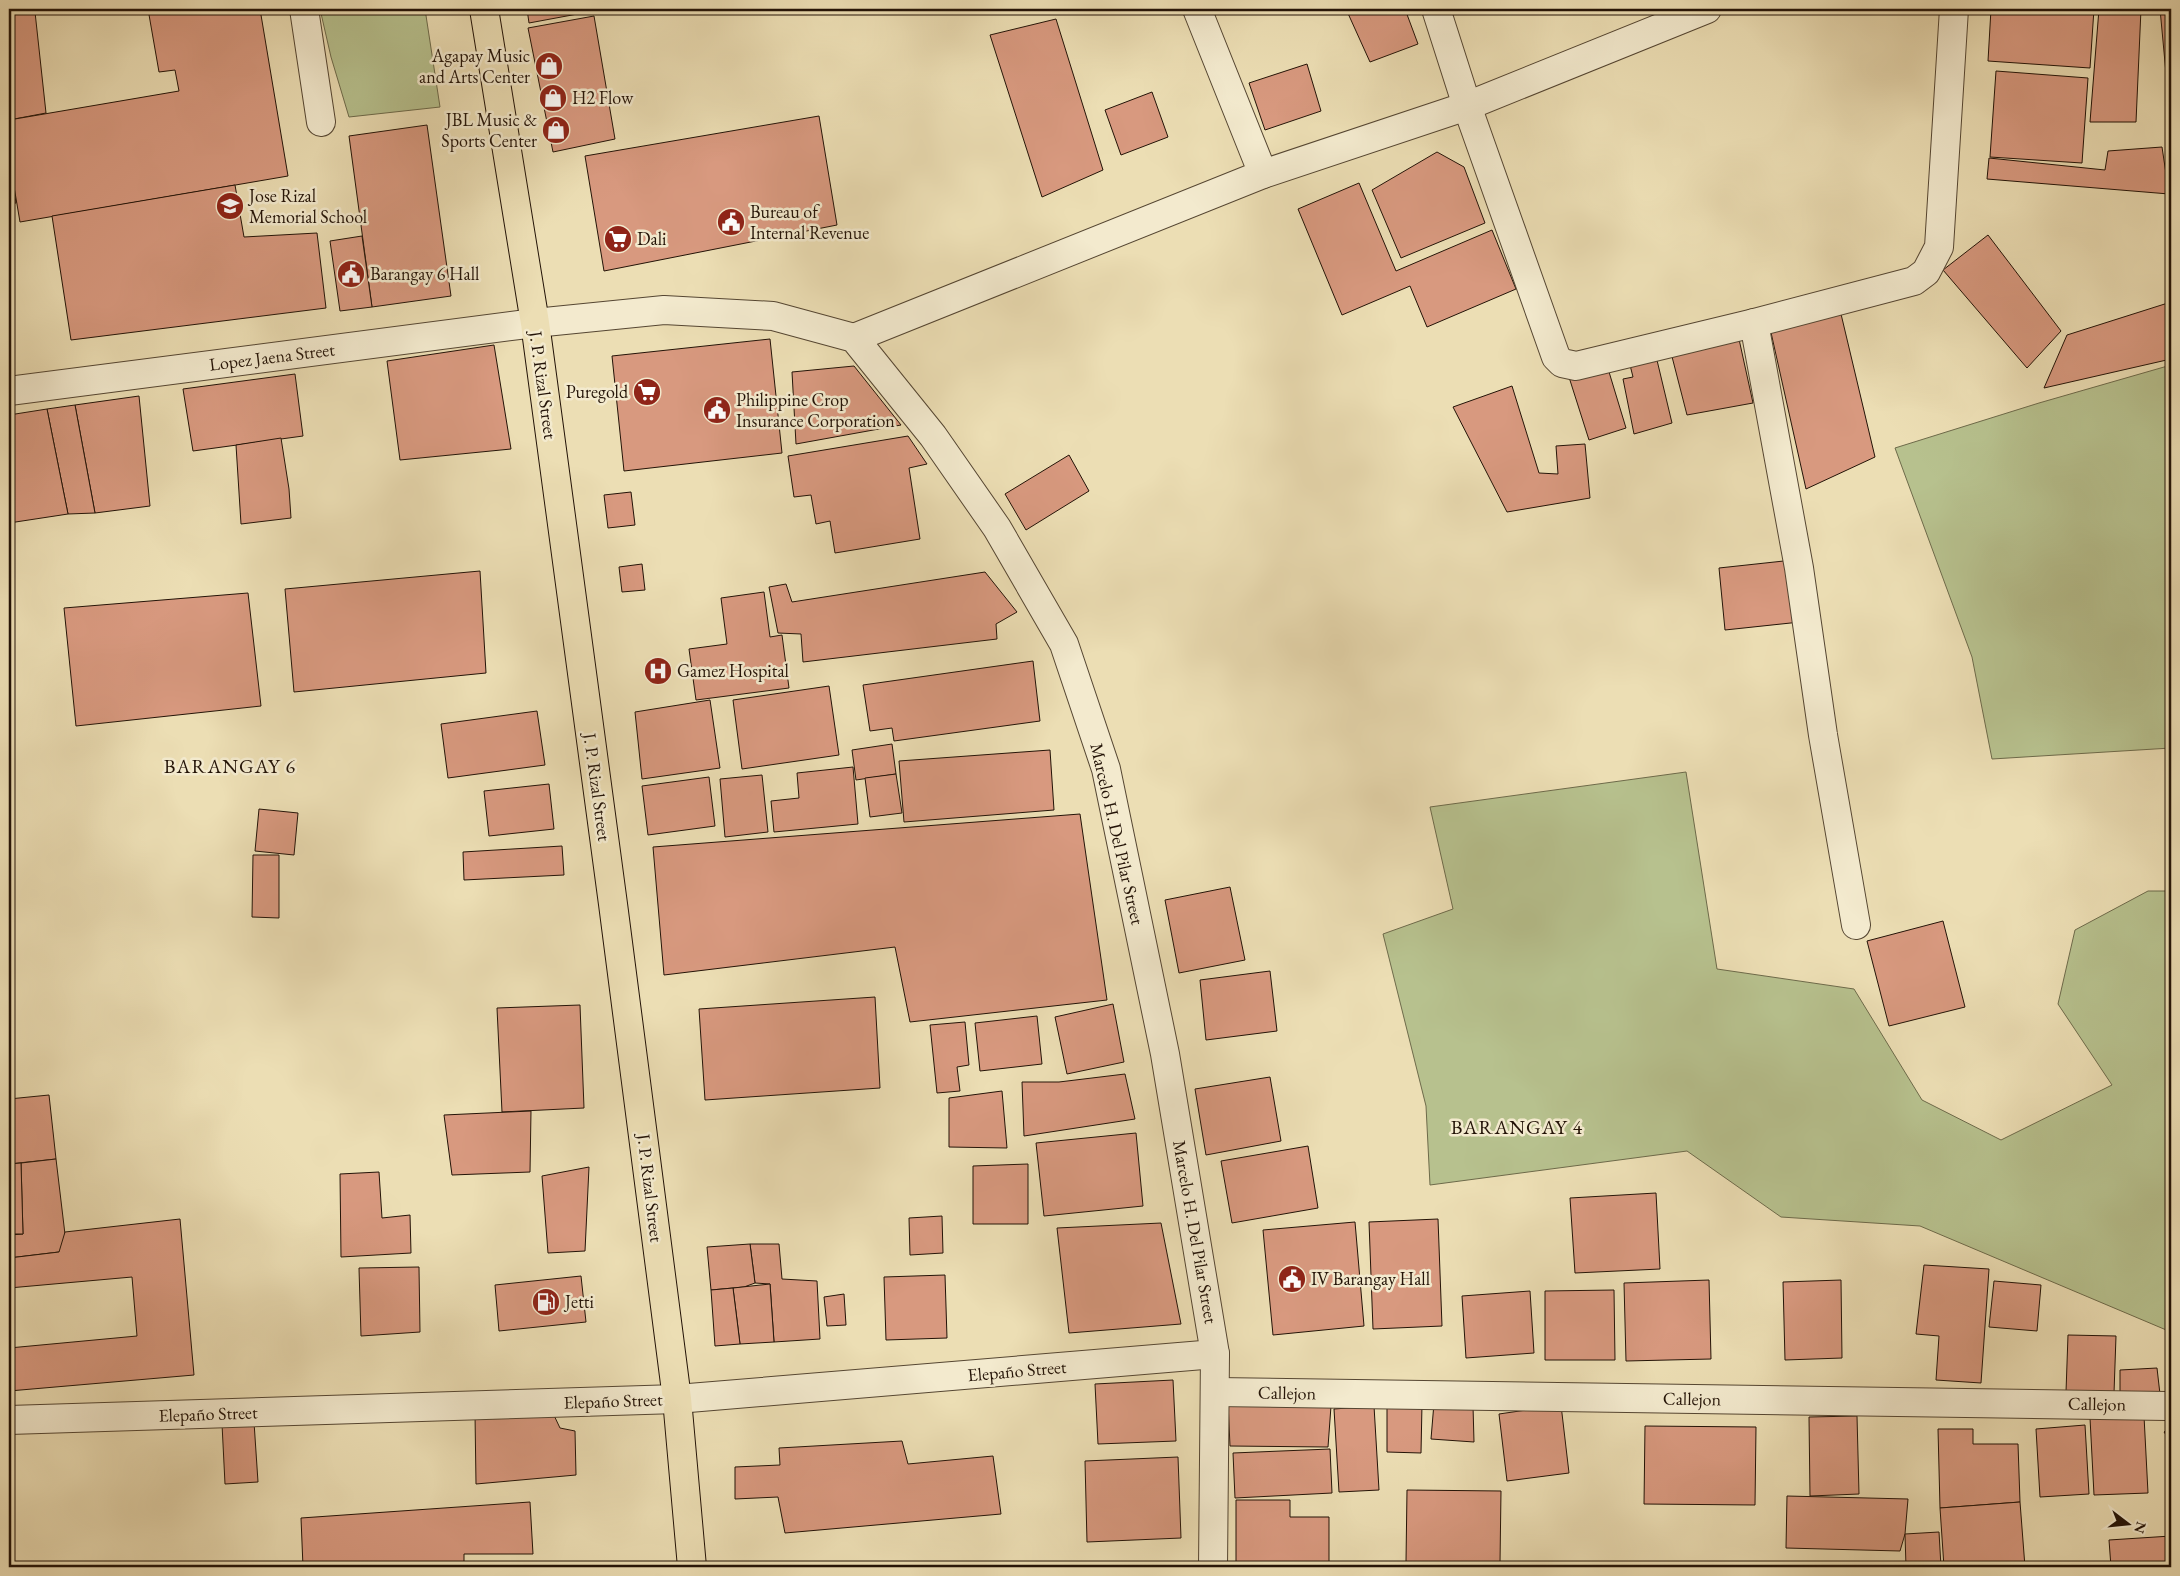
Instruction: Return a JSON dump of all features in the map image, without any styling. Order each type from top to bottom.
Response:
[{"type":"main road","name":"J. P. Rizal Street","points":[[484,9],[535,323],[677,1399],[692,1567]]},
{"type":"street","points":[[304,9],[321,122]]},
{"type":"street","points":[[1197,9],[1263,174]]},
{"type":"street","points":[[1436,9],[1467,106],[1556,357],[1562,363],[1576,366],[1754,323],[1914,280],[1926,272],[1934,260],[1939,247],[1954,9]]},
{"type":"street","points":[[535,323],[664,310],[774,316],[854,338],[1263,174],[1467,106],[1707,9]]},
{"type":"street","name":"Lopez Jaena Street","points":[[9,391],[535,323]]},
{"type":"street","points":[[1754,323],[1799,568],[1823,735],[1856,925]]},
{"type":"street","name":"Marcelo H. Del Pilar Street","points":[[854,338],[933,436],[997,528],[1064,644],[1106,769],[1165,1054],[1215,1354],[1213,1567]]},
{"type":"street","name":"Elepaño Street","points":[[9,1420],[677,1399],[1215,1354]]},
{"type":"street","name":"Callejon","points":[[1216,1392],[2167,1406]]},
{"type":"green space","points":[[320,9],[425,9],[440,107],[349,117],[331,57]]},
{"type":"green space","points":[[2171,365],[2171,748],[1992,759],[1972,657],[1895,448],[2039,403]]},
{"type":"green space","points":[[1686,772],[1717,969],[1854,989],[1922,1100],[2001,1140],[2112,1085],[2058,1004],[2075,930],[2148,891],[2171,891],[2171,1332],[1920,1226],[1781,1217],[1687,1151],[1430,1185],[1426,1106],[1383,934],[1453,909],[1430,807]]},
{"type":"building","points":[[9,9],[47,9],[35,12],[46,113],[9,120]]},
{"type":"building","points":[[148,9],[260,9],[288,176],[20,222],[9,157],[9,120],[179,91],[175,70],[159,72]]},
{"type":"building","points":[[527,9],[599,9],[599,10],[529,23]]},
{"type":"building","points":[[1346,9],[1405,9],[1418,44],[1370,62]]},
{"type":"building","points":[[1991,9],[2094,9],[2090,68],[1988,61]]},
{"type":"building","points":[[2099,9],[2141,9],[2136,122],[2090,122]]},
{"type":"building","points":[[2160,9],[2171,9],[2171,127]]},
{"type":"building","points":[[594,16],[615,139],[553,152],[528,28]]},
{"type":"building","points":[[1056,19],[1103,170],[1042,197],[990,35]]},
{"type":"building","points":[[1307,64],[1321,111],[1265,130],[1249,83]]},
{"type":"building","points":[[1996,71],[2088,78],[2082,163],[1990,157]]},
{"type":"building","points":[[1152,92],[1168,137],[1121,155],[1105,110]]},
{"type":"building","points":[[819,116],[837,225],[604,271],[585,156]]},
{"type":"building","points":[[427,125],[451,296],[372,307],[349,136]]},
{"type":"building","points":[[2162,147],[2169,194],[1987,179],[1989,158],[2105,170],[2108,151]]},
{"type":"building","points":[[1437,152],[1464,167],[1485,223],[1401,258],[1372,190]]},
{"type":"building","points":[[9,157],[16,203],[9,204]]},
{"type":"building","points":[[1359,183],[1396,271],[1492,230],[1516,289],[1427,327],[1410,286],[1342,315],[1298,209]]},
{"type":"building","points":[[235,185],[244,237],[317,233],[326,308],[71,340],[52,216]]},
{"type":"building","points":[[1988,235],[2061,331],[2027,368],[1943,270]]},
{"type":"building","name":"Barangay 6 Hall","points":[[362,236],[372,307],[340,311],[330,241]]},
{"type":"building","points":[[2171,302],[2171,359],[2044,388],[2067,335]]},
{"type":"building","points":[[1841,314],[1875,457],[1806,489],[1770,328]]},
{"type":"building","points":[[1737,330],[1753,403],[1687,415],[1669,345]]},
{"type":"building","points":[[770,339],[782,453],[624,471],[612,356]]},
{"type":"building","points":[[494,345],[511,449],[400,460],[387,361]]},
{"type":"building","points":[[1656,356],[1672,423],[1634,434],[1623,379],[1633,377],[1629,361]]},
{"type":"building","points":[[1606,362],[1626,428],[1589,440],[1568,374]]},
{"type":"building","points":[[854,366],[901,425],[796,444],[792,372]]},
{"type":"building","points":[[295,374],[303,436],[193,451],[183,389]]},
{"type":"building","points":[[1512,386],[1539,473],[1558,474],[1556,446],[1585,444],[1590,498],[1507,512],[1453,407]]},
{"type":"building","points":[[139,396],[150,506],[95,513],[75,405]]},
{"type":"building","points":[[75,405],[95,513],[68,514],[47,409]]},
{"type":"building","points":[[47,409],[68,514],[9,523],[9,415]]},
{"type":"building","points":[[908,436],[927,464],[909,468],[920,539],[835,553],[830,521],[816,524],[811,495],[794,497],[788,456]]},
{"type":"building","points":[[281,438],[289,489],[291,518],[241,524],[236,445]]},
{"type":"building","points":[[1069,455],[1089,491],[1026,530],[1005,494]]},
{"type":"building","points":[[631,492],[635,525],[608,528],[604,495]]},
{"type":"building","points":[[1793,560],[1800,622],[1725,630],[1719,568]]},
{"type":"building","points":[[642,564],[645,590],[622,592],[619,567]]},
{"type":"building","points":[[480,571],[486,673],[294,692],[285,589]]},
{"type":"building","points":[[985,572],[1017,612],[996,624],[997,639],[803,662],[801,634],[778,633],[769,587],[786,584],[792,602]]},
{"type":"building","points":[[764,592],[770,637],[782,635],[789,688],[696,700],[689,649],[727,644],[721,598]]},
{"type":"building","points":[[248,593],[261,706],[76,726],[64,608]]},
{"type":"building","points":[[1033,661],[1040,721],[894,741],[892,728],[870,731],[863,685]]},
{"type":"building","points":[[829,686],[839,755],[742,769],[733,700]]},
{"type":"building","points":[[710,700],[720,768],[642,779],[635,712]]},
{"type":"building","points":[[537,711],[545,765],[448,778],[441,724]]},
{"type":"building","points":[[892,744],[896,774],[856,780],[852,750]]},
{"type":"building","points":[[1050,750],[1054,810],[904,822],[899,761]]},
{"type":"building","points":[[853,767],[858,824],[774,832],[771,801],[799,798],[797,773]]},
{"type":"building","points":[[896,774],[902,813],[870,817],[865,778]]},
{"type":"building","points":[[762,775],[768,832],[725,837],[720,779]]},
{"type":"building","points":[[709,777],[715,826],[648,835],[642,786]]},
{"type":"building","points":[[549,784],[554,829],[489,836],[484,791]]},
{"type":"building","points":[[259,809],[298,813],[294,855],[255,851]]},
{"type":"building","points":[[1080,814],[1107,1000],[910,1022],[895,947],[664,975],[653,847]]},
{"type":"building","points":[[562,846],[564,875],[464,880],[463,852]]},
{"type":"building","points":[[253,855],[279,855],[279,918],[252,917]]},
{"type":"building","points":[[1230,887],[1245,960],[1179,973],[1165,900]]},
{"type":"building","points":[[1943,921],[1965,1007],[1889,1026],[1867,941]]},
{"type":"building","points":[[1270,971],[1277,1031],[1206,1040],[1200,980]]},
{"type":"building","points":[[875,997],[880,1088],[705,1100],[699,1009]]},
{"type":"building","points":[[1113,1004],[1124,1062],[1067,1074],[1055,1017]]},
{"type":"building","points":[[580,1005],[584,1108],[502,1112],[497,1008]]},
{"type":"building","points":[[1037,1016],[1042,1064],[980,1071],[975,1023]]},
{"type":"building","points":[[965,1022],[969,1065],[957,1067],[960,1091],[937,1093],[930,1025]]},
{"type":"building","points":[[1125,1074],[1135,1119],[1024,1136],[1022,1082],[1059,1082]]},
{"type":"building","points":[[1270,1077],[1281,1141],[1206,1155],[1195,1089]]},
{"type":"building","points":[[1002,1091],[1007,1148],[949,1147],[949,1098]]},
{"type":"building","points":[[49,1095],[56,1159],[9,1164],[9,1099]]},
{"type":"building","points":[[531,1111],[530,1172],[452,1175],[444,1115]]},
{"type":"building","points":[[1136,1133],[1143,1206],[1044,1216],[1036,1143]]},
{"type":"building","points":[[1308,1146],[1318,1208],[1232,1223],[1221,1161]]},
{"type":"building","points":[[56,1159],[67,1251],[9,1258],[9,1235],[23,1234],[21,1163]]},
{"type":"building","points":[[21,1163],[23,1234],[9,1234],[9,1164]]},
{"type":"building","points":[[1028,1164],[1028,1224],[973,1224],[973,1166]]},
{"type":"building","points":[[589,1167],[585,1251],[548,1253],[542,1176]]},
{"type":"building","points":[[379,1172],[382,1218],[410,1215],[411,1253],[341,1257],[340,1174]]},
{"type":"building","points":[[1656,1193],[1660,1269],[1575,1273],[1570,1198]]},
{"type":"building","points":[[942,1216],[943,1253],[910,1255],[909,1218]]},
{"type":"building","points":[[180,1219],[194,1375],[9,1391],[9,1348],[137,1336],[132,1277],[9,1288],[9,1258],[59,1252],[65,1232]]},
{"type":"building","points":[[1438,1219],[1442,1326],[1373,1329],[1369,1222]]},
{"type":"building","points":[[1355,1222],[1364,1326],[1273,1335],[1263,1230]]},
{"type":"building","points":[[1161,1223],[1181,1324],[1069,1333],[1057,1228]]},
{"type":"building","points":[[750,1244],[779,1244],[782,1279],[817,1281],[820,1339],[774,1342],[770,1284],[755,1283]]},
{"type":"building","points":[[750,1244],[755,1283],[744,1287],[711,1290],[707,1247]]},
{"type":"building","points":[[1924,1265],[1989,1269],[1981,1383],[1936,1380],[1939,1336],[1916,1334]]},
{"type":"building","points":[[419,1267],[420,1332],[361,1336],[359,1268]]},
{"type":"building","points":[[945,1275],[947,1338],[886,1340],[884,1277]]},
{"type":"building","points":[[581,1276],[586,1322],[499,1331],[495,1285]]},
{"type":"building","points":[[1709,1280],[1711,1359],[1626,1361],[1624,1283]]},
{"type":"building","points":[[1841,1280],[1842,1358],[1785,1360],[1783,1282]]},
{"type":"building","points":[[1994,1281],[2041,1285],[2037,1331],[1989,1327]]},
{"type":"building","points":[[770,1284],[774,1342],[740,1344],[733,1288]]},
{"type":"building","points":[[733,1288],[740,1344],[715,1346],[711,1290]]},
{"type":"building","points":[[1614,1290],[1615,1360],[1545,1360],[1545,1291]]},
{"type":"building","points":[[1530,1291],[1534,1353],[1466,1358],[1462,1296]]},
{"type":"building","points":[[844,1294],[846,1325],[827,1326],[824,1297]]},
{"type":"building","points":[[2068,1335],[2116,1336],[2114,1393],[2066,1392]]},
{"type":"building","points":[[2157,1368],[2161,1403],[2120,1402],[2120,1370]]},
{"type":"building","points":[[1173,1380],[1176,1441],[1098,1444],[1095,1384]]},
{"type":"building","points":[[1228,1402],[1331,1406],[1328,1447],[1230,1446]]},
{"type":"building","points":[[1387,1403],[1422,1404],[1421,1453],[1387,1452]]},
{"type":"building","points":[[1434,1403],[1473,1406],[1474,1442],[1431,1439]]},
{"type":"building","points":[[1561,1405],[1569,1473],[1507,1481],[1499,1414]]},
{"type":"building","points":[[1374,1406],[1379,1490],[1339,1492],[1334,1409]]},
{"type":"building","points":[[551,1409],[560,1428],[575,1431],[576,1475],[476,1484],[475,1414]]},
{"type":"building","points":[[1857,1416],[1859,1494],[1810,1496],[1809,1417]]},
{"type":"building","points":[[2144,1416],[2148,1493],[2094,1495],[2090,1418]]},
{"type":"building","points":[[254,1422],[258,1482],[225,1484],[222,1424]]},
{"type":"building","points":[[2085,1425],[2089,1494],[2040,1497],[2036,1429]]},
{"type":"building","points":[[1645,1426],[1756,1427],[1755,1505],[1644,1504]]},
{"type":"building","points":[[2171,1427],[2171,1442],[2164,1432]]},
{"type":"building","points":[[1938,1429],[1973,1429],[1973,1444],[2018,1444],[2020,1502],[1940,1508]]},
{"type":"building","points":[[902,1441],[908,1464],[993,1456],[1001,1514],[785,1533],[778,1497],[735,1499],[735,1467],[780,1465],[779,1448]]},
{"type":"building","points":[[1330,1449],[1332,1493],[1235,1498],[1233,1453]]},
{"type":"building","points":[[1178,1457],[1181,1538],[1087,1542],[1085,1461]]},
{"type":"building","points":[[1407,1490],[1501,1491],[1500,1563],[1406,1562]]},
{"type":"building","points":[[1787,1496],[1908,1499],[1905,1534],[1900,1551],[1786,1548]]},
{"type":"building","points":[[1236,1500],[1290,1500],[1290,1517],[1329,1517],[1329,1566],[1236,1566]]},
{"type":"building","points":[[530,1502],[533,1554],[464,1554],[464,1567],[303,1567],[301,1518]]},
{"type":"building","points":[[2020,1502],[2025,1567],[1944,1567],[1940,1508]]},
{"type":"building","points":[[1939,1532],[1941,1567],[1906,1567],[1905,1534]]},
{"type":"building","points":[[2171,1536],[2171,1567],[2111,1567],[2109,1540]]},
{"type":"place","name":"Agapay Music and Arts Center","points":[[549,66]]},
{"type":"place","name":"H2 Flow","points":[[553,98]]},
{"type":"place","name":"JBL Music & Sports Center","points":[[556,130]]},
{"type":"place","name":"Jose Rizal Memorial School","points":[[230,206]]},
{"type":"place","name":"Bureau of Internal Revenue","points":[[731,222]]},
{"type":"place","name":"Dali","points":[[618,239]]},
{"type":"place","name":"Barangay 6 Hall","points":[[351,274]]},
{"type":"place","name":"Puregold","points":[[647,392]]},
{"type":"place","name":"Philippine Crop Insurance Corporation","points":[[717,410]]},
{"type":"place","name":"Gamez Hospital","points":[[658,671]]},
{"type":"place","name":"IV Barangay Hall","points":[[1292,1279]]},
{"type":"place","name":"Jetti","points":[[546,1302]]},
{"type":"district","name":"BARANGAY 6","points":[[230,766]]},
{"type":"district","name":"BARANGAY 4","points":[[1517,1127]]}]
